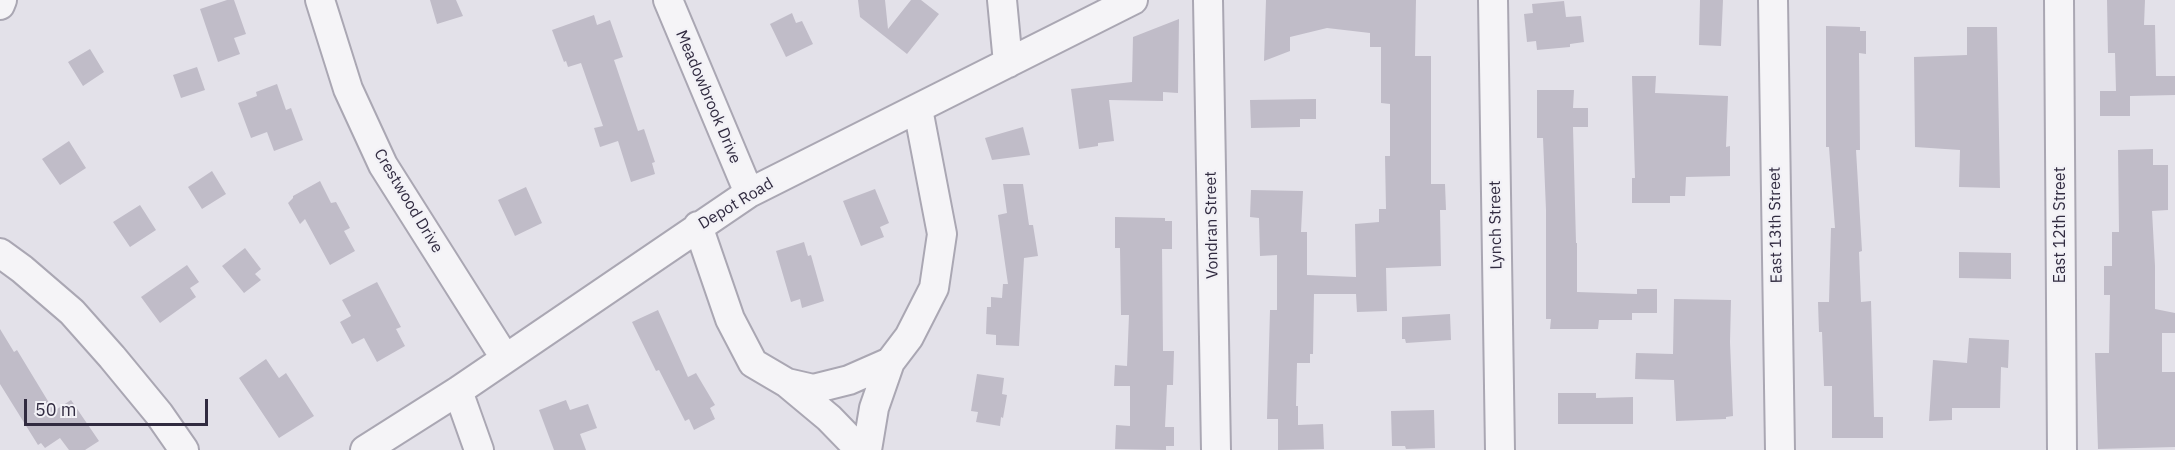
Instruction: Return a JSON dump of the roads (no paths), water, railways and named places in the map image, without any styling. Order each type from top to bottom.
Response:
[{"type":"street","points":[[0,5],[2,0]]},
{"type":"street","name":"Crestwood Drive","points":[[320,0],[348,89],[383,165],[505,358]]},
{"type":"street","name":"Meadowbrook Drive","points":[[668,0],[749,193]]},
{"type":"street","points":[[1002,0],[1008,63]]},
{"type":"street","name":"Depot Road","points":[[365,450],[458,391],[749,193],[1133,0]]},
{"type":"street","name":"Vondran Street","points":[[1208,0],[1216,450]]},
{"type":"street","name":"Lynch Street","points":[[1493,0],[1500,450]]},
{"type":"street","name":"East 13th Street","points":[[1773,0],[1780,450]]},
{"type":"street","name":"East 12th Street","points":[[2059,0],[2062,450]]},
{"type":"street","points":[[867,450],[874,408],[890,362],[909,337],[934,288],[942,234],[918,109]]},
{"type":"street","points":[[698,226],[730,319],[753,363],[787,383],[829,418],[860,450]]},
{"type":"street","points":[[0,253],[72,312],[152,405],[184,450]]},
{"type":"street","points":[[787,383],[813,389],[849,380],[890,362]]},
{"type":"street","points":[[458,391],[479,450]]}]
